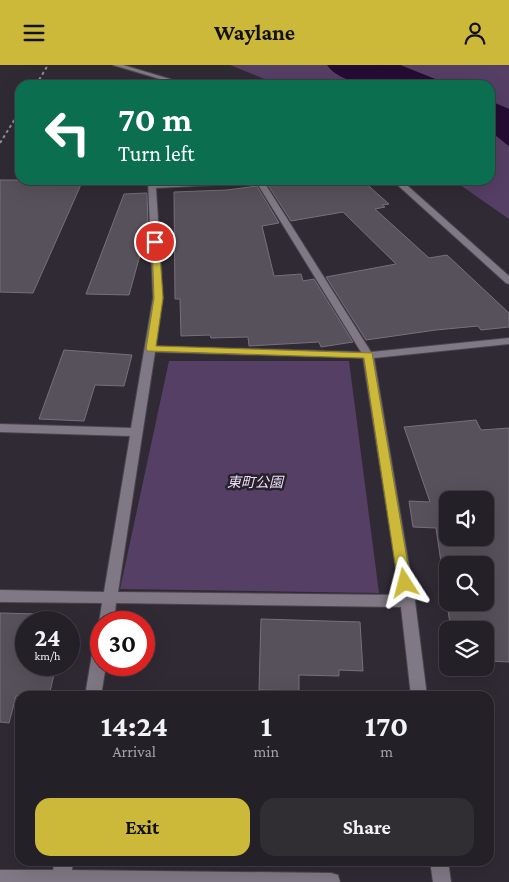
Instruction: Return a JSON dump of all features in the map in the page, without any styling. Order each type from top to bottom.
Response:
[{"type":"street","points":[[116,65],[169,80]]},
{"type":"street","points":[[108,611],[158,298],[152,185]]},
{"type":"street","points":[[263,185],[368,355],[408,601],[418,691]]},
{"type":"street","points":[[402,185],[509,281]]},
{"type":"street","points":[[151,349],[368,355],[509,341]]},
{"type":"street","points":[[0,428],[138,431]]},
{"type":"street","points":[[0,596],[408,601]]},
{"type":"street","points":[[94,691],[96,676]]},
{"type":"street","points":[[440,866],[442,882]]},
{"type":"street","points":[[0,879],[62,870],[331,882]]},
{"type":"green space","points":[[230,65],[334,65],[383,80],[267,80]]},
{"type":"green space","points":[[400,65],[509,65],[509,109],[495,103],[495,80],[438,80]]},
{"type":"green space","points":[[495,135],[509,146],[509,219],[460,185],[495,185]]},
{"type":"green space","name":"東町公園","points":[[169,361],[349,361],[379,593],[120,589]]},
{"type":"shaded area","points":[[334,65],[400,65],[438,80],[383,80]]},
{"type":"shaded area","points":[[495,103],[509,109],[509,146],[495,135]]},
{"type":"building","points":[[0,180],[15,180],[15,185],[81,185],[33,293],[0,292]]},
{"type":"building","points":[[268,185],[368,185],[389,204],[375,209],[429,258],[447,255],[509,313],[509,327],[481,330],[478,326],[366,340],[326,277],[396,264],[343,212],[291,221]]},
{"type":"building","points":[[257,186],[279,223],[262,226],[274,276],[301,274],[303,281],[314,279],[353,342],[321,347],[319,342],[249,346],[248,337],[211,338],[210,335],[181,336],[180,299],[175,299],[174,192],[227,190]]},
{"type":"building","points":[[147,193],[148,226],[129,295],[86,294],[124,194]]},
{"type":"building","points":[[64,350],[132,355],[124,386],[95,385],[84,421],[39,419]]},
{"type":"building","points":[[476,420],[481,430],[509,428],[509,662],[494,661],[494,621],[450,621],[448,611],[494,611],[494,556],[440,556],[436,528],[413,527],[409,501],[430,502],[404,427]]},
{"type":"building","points":[[0,613],[15,613],[15,676],[54,676],[50,691],[15,691],[15,700],[9,723],[0,722]]},
{"type":"building","points":[[261,619],[360,622],[363,671],[339,670],[339,676],[299,675],[299,691],[259,690]]},
{"type":"waterway","points":[[342,65],[380,80]]},
{"type":"railway","points":[[39,80],[48,65]]},
{"type":"railway","points":[[0,143],[15,119]]},
{"type":"route","points":[[155,242],[158,298],[151,349],[368,355],[405,583]]}]
